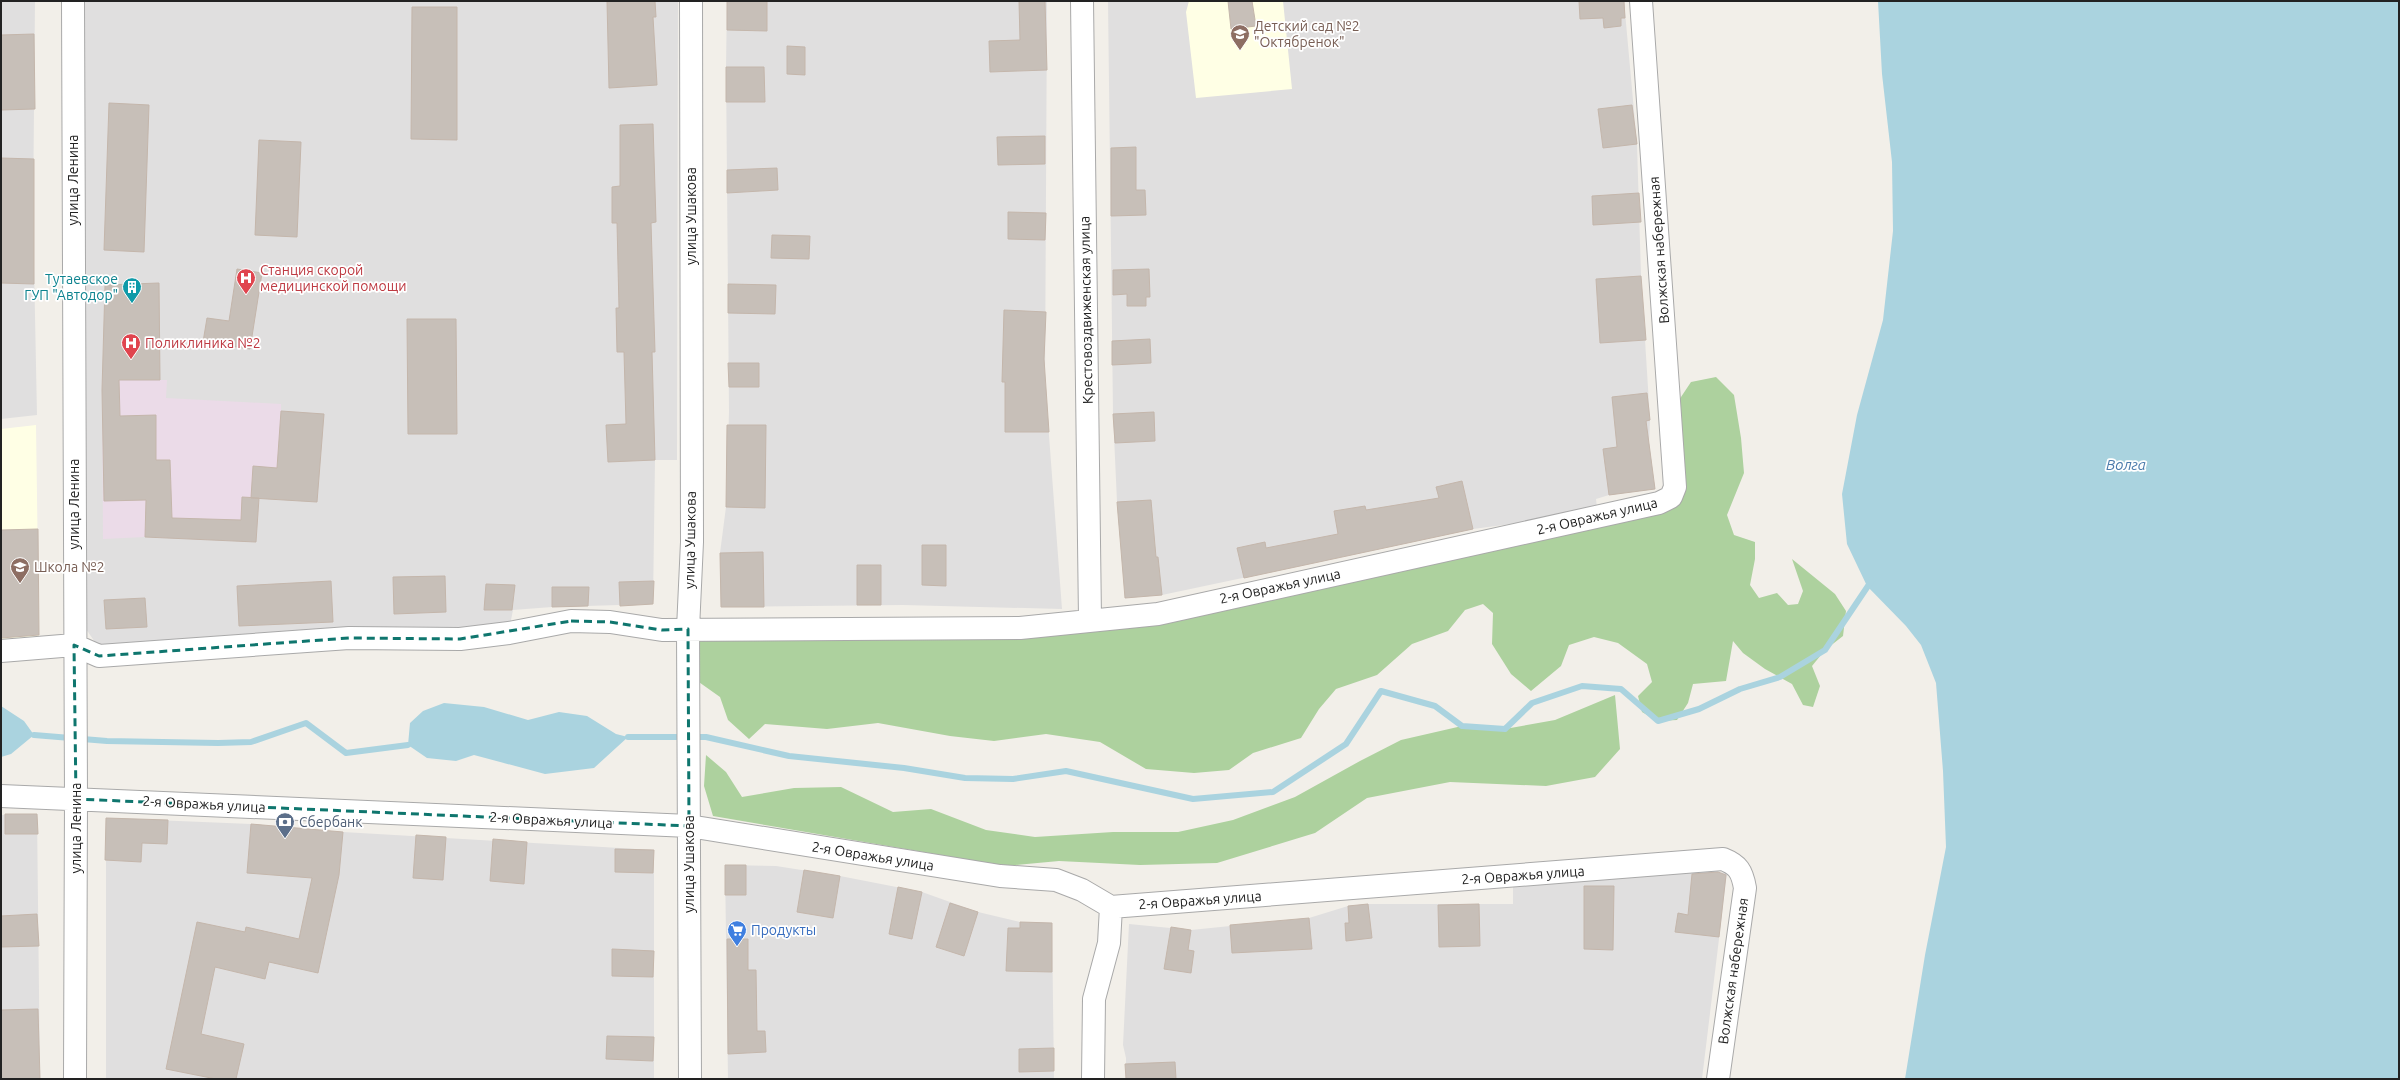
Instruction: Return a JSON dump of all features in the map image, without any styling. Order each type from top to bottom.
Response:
[{"type":"street","name":"улица Ленина","points":[[73,1],[74,645],[76,751],[75,1079]]},
{"type":"street","name":"улица Ушакова","points":[[690,1079],[688,629],[692,542],[691,1]]},
{"type":"street","name":"Крестовоздвиженская улица","points":[[1082,1],[1090,619]]},
{"type":"street","name":"Волжская набережная","points":[[1641,1],[1675,487],[1671,497]]},
{"type":"street","name":"2-я Овражья улица","points":[[1,651],[74,645],[99,656],[349,638],[460,639],[509,633],[571,621],[610,622],[662,630],[1020,628],[1090,619],[1158,614],[1659,503],[1671,497]]},
{"type":"street","name":"2-я Овражья улица","points":[[1,796],[689,826],[1000,876],[1056,880],[1082,890],[1111,907],[1723,859],[1737,865]]},
{"type":"street","name":"Волжская набережная","points":[[1718,1079],[1745,888],[1743,875],[1737,865]]},
{"type":"street","points":[[1093,1079],[1094,998],[1108,943],[1111,907]]},
{"type":"highlighted area","points":[[571,621],[610,622],[662,630],[688,629],[689,826],[76,799],[74,645],[99,656],[349,638],[460,639]]},
{"type":"shaded area","points":[[1,1],[35,1],[33,216],[37,415],[1,419]]},
{"type":"shaded area","points":[[84,1],[678,1],[677,460],[655,460],[653,604],[552,607],[513,610],[510,625],[99,648],[86,629]]},
{"type":"shaded area","points":[[727,1],[1047,1],[1045,382],[1062,609],[903,605],[721,607],[720,553],[726,507],[729,412],[726,67]]},
{"type":"shaded area","points":[[1108,1],[1624,1],[1637,144],[1641,276],[1650,420],[1649,443],[1655,489],[1609,495],[1596,499],[1597,508],[1511,524],[1473,529],[1162,595],[1125,598],[1117,502],[1113,414]]},
{"type":"shaded area","name":"Детский сад №2 \"Октябренок\"","points":[[1189,1],[1283,1],[1292,89],[1196,98],[1186,12]]},
{"type":"shaded area","points":[[102,380],[167,380],[166,398],[281,404],[281,411],[324,414],[317,502],[259,498],[256,542],[145,537],[103,539]]},
{"type":"shaded area","name":"Школа №2","points":[[36,425],[39,638],[1,642],[1,429]]},
{"type":"shaded area","points":[[37,814],[40,1079],[1,1079],[1,815]]},
{"type":"shaded area","points":[[106,818],[251,824],[343,832],[654,850],[654,1079],[106,1079]]},
{"type":"shaded area","points":[[725,865],[776,866],[840,876],[922,892],[978,912],[1020,922],[1052,923],[1054,1079],[728,1079]]},
{"type":"shaded area","points":[[1693,869],[1727,873],[1702,1079],[1126,1079],[1126,1058],[1123,1045],[1129,924],[1191,930],[1309,918],[1348,906],[1368,904],[1513,904],[1513,882]]},
{"type":"green space","points":[[1716,377],[1734,395],[1741,438],[1744,473],[1727,515],[1734,535],[1755,542],[1755,559],[1750,585],[1759,598],[1777,593],[1788,605],[1798,604],[1803,591],[1792,559],[1835,594],[1846,611],[1843,636],[1825,650],[1812,666],[1820,686],[1813,707],[1803,705],[1792,684],[1765,669],[1743,653],[1733,641],[1726,681],[1693,684],[1688,703],[1677,720],[1658,721],[1642,712],[1638,696],[1652,682],[1647,664],[1618,643],[1594,637],[1569,645],[1561,666],[1531,691],[1511,674],[1492,644],[1493,613],[1483,604],[1465,610],[1448,631],[1412,644],[1377,675],[1336,689],[1319,709],[1301,738],[1253,753],[1229,770],[1194,773],[1146,769],[1100,742],[1046,734],[994,741],[950,736],[878,723],[827,729],[765,724],[749,739],[728,720],[720,697],[696,680],[695,634],[1019,633],[1674,501],[1673,409],[1691,382]]},
{"type":"green space","points":[[1615,695],[1620,749],[1595,777],[1546,786],[1450,782],[1367,798],[1315,833],[1217,863],[1140,865],[1059,861],[1005,866],[713,816],[704,786],[706,755],[726,772],[742,797],[794,788],[841,787],[893,812],[931,809],[986,830],[1035,837],[1113,832],[1178,832],[1233,820],[1295,797],[1401,740],[1462,726],[1505,729],[1555,720]]},
{"type":"water","name":"Волга","points":[[1878,1],[2399,1],[2399,1079],[1905,1079],[1925,955],[1946,847],[1943,771],[1936,683],[1921,645],[1906,626],[1867,586],[1847,544],[1842,494],[1857,415],[1883,320],[1893,231],[1892,162],[1882,74]]},
{"type":"water","points":[[444,703],[484,707],[528,720],[559,712],[587,716],[616,734],[628,737],[594,768],[545,774],[474,755],[456,761],[427,758],[408,745],[410,723],[423,711]]},
{"type":"water","points":[[1,706],[24,721],[34,735],[11,754],[1,757]]},
{"type":"building","points":[[607,1],[655,1],[656,17],[653,17],[657,85],[609,88]]},
{"type":"building","points":[[727,1],[767,1],[767,31],[727,30]]},
{"type":"building","points":[[1019,1],[1045,1],[1047,70],[990,72],[989,41],[1020,40]]},
{"type":"building","points":[[1228,1],[1252,1],[1256,26],[1231,29]]},
{"type":"building","points":[[1579,1],[1624,1],[1625,18],[1621,18],[1621,26],[1604,28],[1603,18],[1580,19]]},
{"type":"building","points":[[412,7],[457,7],[457,140],[411,139]]},
{"type":"building","points":[[34,34],[35,109],[1,110],[1,35]]},
{"type":"building","points":[[787,46],[805,47],[805,75],[787,74]]},
{"type":"building","points":[[726,67],[764,67],[765,102],[726,102]]},
{"type":"building","points":[[109,103],[149,105],[144,252],[104,250]]},
{"type":"building","points":[[1632,105],[1637,144],[1603,148],[1598,109]]},
{"type":"building","points":[[653,124],[656,222],[651,223],[655,352],[652,352],[655,460],[608,462],[606,425],[626,424],[624,352],[617,352],[616,308],[619,308],[617,223],[612,223],[612,187],[620,186],[620,125]]},
{"type":"building","points":[[1045,136],[1045,164],[998,165],[997,137]]},
{"type":"building","points":[[259,140],[301,142],[297,237],[255,235]]},
{"type":"building","points":[[1136,147],[1136,190],[1145,190],[1146,215],[1111,216],[1111,148]]},
{"type":"building","points":[[1,158],[34,159],[34,284],[1,283]]},
{"type":"building","points":[[777,168],[778,190],[727,193],[727,170]]},
{"type":"building","points":[[1639,193],[1641,222],[1593,225],[1592,196]]},
{"type":"building","points":[[1008,212],[1046,213],[1045,240],[1008,239]]},
{"type":"building","points":[[772,235],[810,236],[809,259],[771,258]]},
{"type":"building","name":"Станция скорой медицинской помощи","points":[[237,269],[262,273],[250,349],[203,342],[207,318],[229,321]]},
{"type":"building","points":[[1149,269],[1150,297],[1146,297],[1146,306],[1127,306],[1127,294],[1113,295],[1113,270]]},
{"type":"building","points":[[1641,276],[1646,340],[1600,343],[1596,279]]},
{"type":"building","points":[[159,283],[160,380],[119,380],[120,416],[156,415],[156,460],[170,460],[172,518],[241,520],[242,497],[259,498],[256,542],[145,537],[146,500],[104,501],[102,390],[105,285]]},
{"type":"building","points":[[728,284],[776,285],[775,314],[728,313]]},
{"type":"building","points":[[1004,310],[1046,312],[1044,359],[1049,432],[1005,432],[1005,382],[1002,382]]},
{"type":"building","points":[[407,319],[456,319],[457,434],[408,434]]},
{"type":"building","points":[[1150,339],[1151,363],[1112,365],[1112,341]]},
{"type":"building","points":[[728,363],[759,363],[759,387],[729,387]]},
{"type":"building","points":[[1647,393],[1650,420],[1646,421],[1655,489],[1609,495],[1603,449],[1617,447],[1612,397]]},
{"type":"building","points":[[281,411],[324,414],[317,502],[251,498],[253,466],[277,468]]},
{"type":"building","points":[[1154,412],[1155,441],[1115,443],[1113,414]]},
{"type":"building","points":[[727,425],[766,425],[765,508],[726,507]]},
{"type":"building","points":[[1462,481],[1473,529],[1244,578],[1237,548],[1265,542],[1266,548],[1338,534],[1334,511],[1365,506],[1366,510],[1439,498],[1436,487]]},
{"type":"building","points":[[1151,500],[1156,557],[1158,557],[1162,595],[1125,598],[1117,502]]},
{"type":"building","points":[[38,529],[39,635],[1,638],[1,530]]},
{"type":"building","points":[[922,545],[946,545],[946,586],[922,585]]},
{"type":"building","points":[[763,552],[764,607],[721,607],[720,553]]},
{"type":"building","points":[[857,565],[881,565],[881,605],[857,605]]},
{"type":"building","points":[[445,576],[446,612],[394,614],[393,577]]},
{"type":"building","points":[[331,581],[333,622],[239,626],[237,586]]},
{"type":"building","points":[[654,581],[653,604],[620,606],[619,582]]},
{"type":"building","points":[[486,584],[515,585],[512,610],[484,610]]},
{"type":"building","points":[[552,587],[589,587],[588,606],[552,607]]},
{"type":"building","points":[[145,598],[147,627],[106,629],[104,600]]},
{"type":"building","points":[[5,814],[37,814],[38,834],[5,834]]},
{"type":"building","points":[[106,818],[168,820],[167,844],[142,843],[141,862],[105,860]]},
{"type":"building","points":[[251,824],[343,832],[339,875],[318,973],[269,962],[265,979],[215,967],[201,1034],[244,1044],[236,1079],[216,1079],[166,1069],[197,922],[245,932],[246,927],[299,939],[312,878],[247,873]]},
{"type":"building","points":[[416,835],[446,837],[443,880],[413,878]]},
{"type":"building","points":[[493,839],[527,842],[524,884],[490,881]]},
{"type":"building","points":[[615,849],[654,850],[653,873],[615,872]]},
{"type":"building","points":[[725,865],[746,865],[746,895],[725,895]]},
{"type":"building","points":[[804,870],[840,876],[833,918],[797,912]]},
{"type":"building","points":[[1718,872],[1726,875],[1719,937],[1675,932],[1678,913],[1688,915],[1692,874]]},
{"type":"building","points":[[1584,886],[1614,886],[1613,950],[1584,949]]},
{"type":"building","points":[[898,887],[922,892],[912,939],[889,934]]},
{"type":"building","points":[[950,903],[978,912],[964,956],[936,947]]},
{"type":"building","points":[[1368,904],[1372,938],[1346,941],[1345,923],[1349,923],[1348,906]]},
{"type":"building","points":[[1479,904],[1480,946],[1439,947],[1438,905]]},
{"type":"building","points":[[37,914],[39,946],[1,947],[1,916]]},
{"type":"building","points":[[1309,918],[1312,949],[1232,953],[1230,925]]},
{"type":"building","points":[[1020,922],[1052,923],[1052,972],[1006,971],[1008,928],[1020,928]]},
{"type":"building","points":[[1171,927],[1191,930],[1188,950],[1194,951],[1191,973],[1164,969]]},
{"type":"building","points":[[727,939],[748,939],[748,970],[756,970],[757,1031],[765,1031],[766,1052],[728,1054]]},
{"type":"building","points":[[612,949],[654,951],[653,977],[612,976]]},
{"type":"building","points":[[38,1009],[40,1079],[1,1079],[1,1010]]},
{"type":"building","points":[[607,1036],[654,1037],[653,1061],[606,1059]]},
{"type":"building","points":[[1054,1048],[1054,1071],[1019,1072],[1019,1049]]},
{"type":"building","points":[[1175,1062],[1176,1079],[1126,1079],[1125,1064]]},
{"type":"waterway","points":[[628,737],[706,737],[789,756],[904,768],[965,778],[1013,779],[1066,771],[1193,799],[1273,792],[1346,744],[1381,691],[1435,706],[1462,726],[1505,729],[1532,703],[1582,686],[1621,689],[1658,721],[1699,709],[1740,689],[1780,677],[1825,650],[1872,580]]},
{"type":"waterway","points":[[34,735],[107,741],[218,743],[251,742],[306,723],[346,753],[408,745]]},
{"type":"place","name":"Детский сад №2 \"Октябренок\"","points":[[1240,51]]},
{"type":"place","name":"Станция скорой медицинской помощи","points":[[246,295]]},
{"type":"place","name":"Тутаевское ГУП \"Автодор\"","points":[[132,304]]},
{"type":"place","name":"Поликлиника №2","points":[[131,360]]},
{"type":"place","name":"Школа №2","points":[[20,584]]},
{"type":"place","name":"Сбербанк","points":[[285,839]]},
{"type":"place","name":"Продукты","points":[[737,947]]}]
